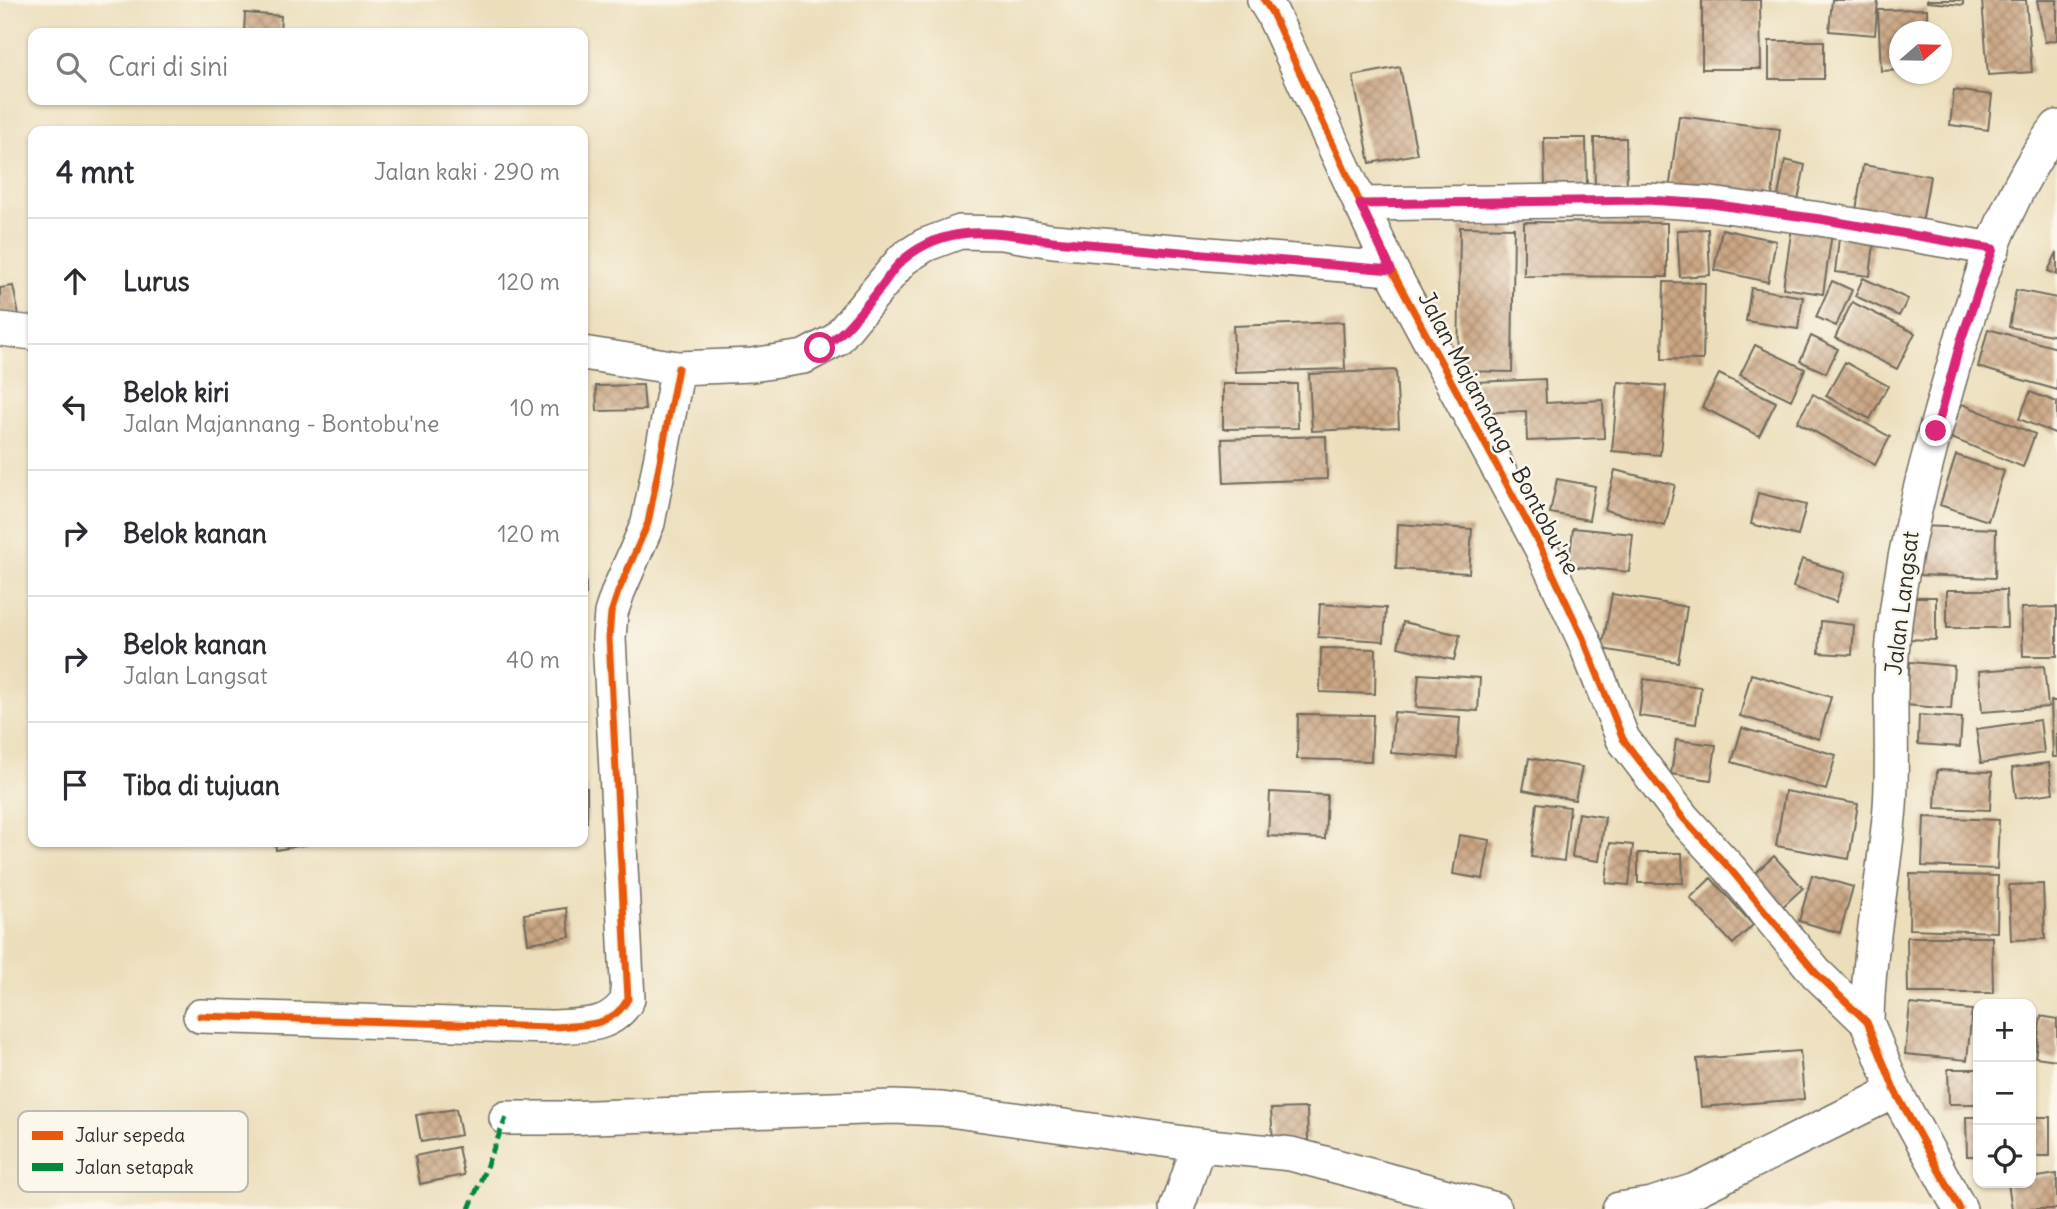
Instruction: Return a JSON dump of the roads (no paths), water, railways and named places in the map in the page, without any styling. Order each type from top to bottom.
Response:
[{"type":"street","name":"Jalan Majannang - Bontobu'ne","points":[[1264,0],[1299,69],[1391,270],[1541,548],[1583,638],[1608,707],[1623,739],[1683,818],[1731,870],[1816,972],[1867,1022],[1895,1091],[1960,1209]]},
{"type":"street","name":"Jalan Langsat","points":[[1867,1022],[1867,978],[1885,857],[1890,802],[1893,644],[1903,556],[1961,340],[1993,249],[2020,184],[2057,127]]},
{"type":"street","points":[[1360,204],[1647,200],[1711,204],[1820,219],[1993,249]]},
{"type":"street","points":[[588,354],[678,369],[752,365],[804,356],[836,340],[903,260],[925,246],[960,232],[1002,233],[1053,241],[1391,270]]},
{"type":"street","points":[[0,329],[28,333]]},
{"type":"street","points":[[200,1016],[550,1027],[591,1024],[620,1012],[628,999],[609,638],[615,602],[648,523],[678,369]]},
{"type":"street","points":[[1619,1209],[1652,1204],[1695,1190],[1895,1091]]},
{"type":"street","points":[[506,1118],[893,1107],[942,1109],[1199,1145],[1291,1154],[1494,1209]]},
{"type":"street","points":[[1177,1209],[1199,1145]]}]
